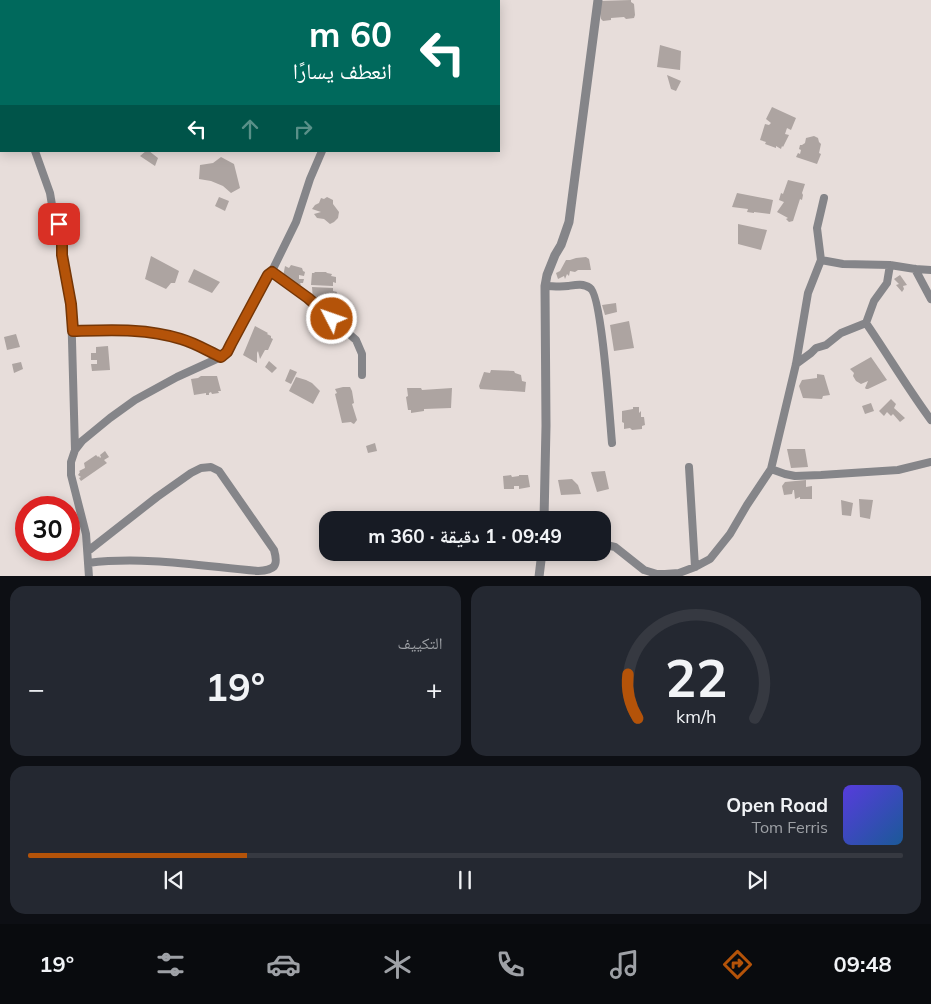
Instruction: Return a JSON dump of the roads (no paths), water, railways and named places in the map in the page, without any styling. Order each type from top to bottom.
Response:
[{"type":"street","points":[[544,511],[546,426],[545,286],[554,255],[569,222],[598,0]]},
{"type":"street","points":[[35,152],[50,193],[53,211],[59,224],[62,255],[71,304],[75,450],[71,462],[70,475],[86,534],[88,576]]},
{"type":"street","points":[[75,450],[82,441],[135,400],[177,377],[221,357],[227,352],[268,275],[272,272],[296,222],[310,179],[322,152]]},
{"type":"street","points":[[611,546],[615,547],[643,569],[657,574],[679,573],[695,567],[710,558],[730,534],[771,469],[796,364],[808,293],[821,260],[816,228],[824,198]]},
{"type":"street","points":[[821,260],[843,264],[890,265],[931,270]]},
{"type":"street","points":[[796,364],[816,348],[826,345],[841,334],[866,324],[874,301],[887,283],[890,265]]},
{"type":"street","points":[[915,269],[931,299]]},
{"type":"street","points":[[272,272],[308,298],[356,340],[362,354],[362,375]]},
{"type":"street","points":[[545,286],[577,284],[593,290],[601,328],[612,443]]},
{"type":"street","points":[[866,324],[931,420]]},
{"type":"street","points":[[73,331],[131,330],[157,332],[183,339],[221,357]]},
{"type":"street","points":[[771,469],[795,476],[822,475],[898,470],[931,462]]},
{"type":"street","points":[[88,551],[191,473],[201,468],[210,467],[219,471],[274,550],[277,559],[274,567],[268,571],[156,561],[117,560],[88,563]]},
{"type":"street","points":[[689,467],[695,567]]},
{"type":"street","points":[[539,576],[541,561]]}]
